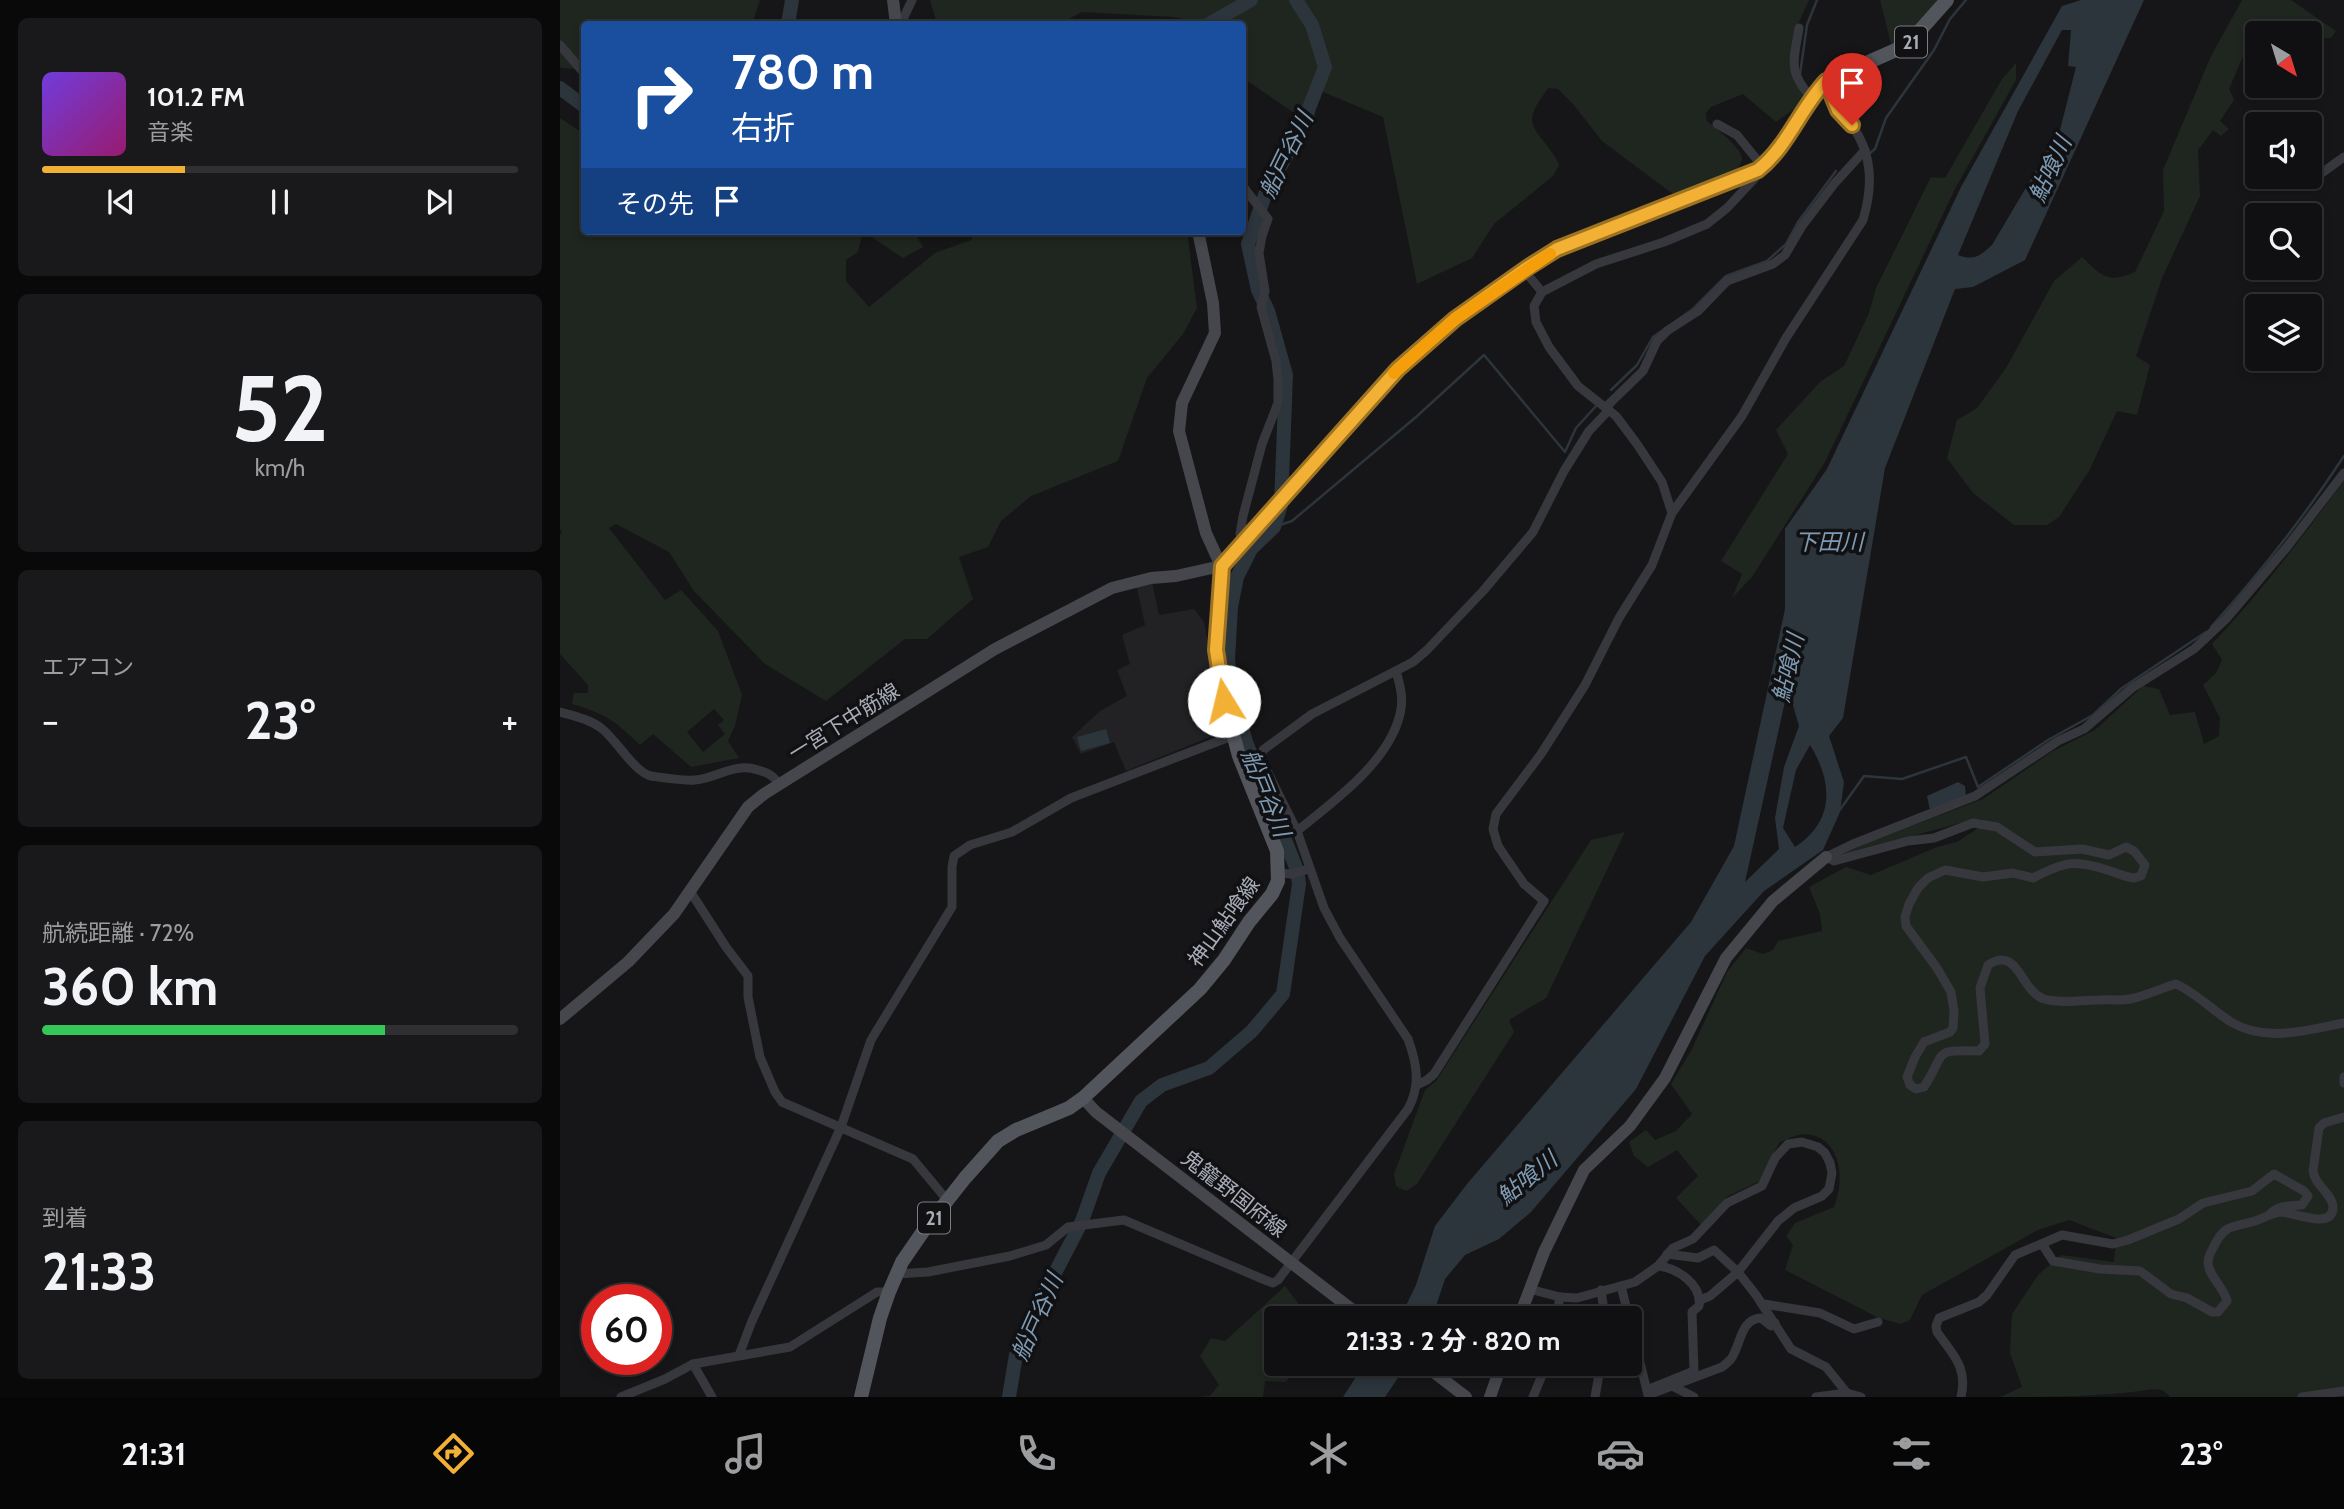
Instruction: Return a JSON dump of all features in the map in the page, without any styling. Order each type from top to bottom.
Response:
[{"type":"main road","points":[[893,0],[896,21]]},
{"type":"main road","name":"21","points":[[1222,566],[1398,369],[1455,319],[1557,249],[1760,169],[1777,153],[1811,97],[1826,81],[1908,45],[1947,0]]},
{"type":"main road","points":[[1199,235],[1213,303],[1215,333],[1182,403],[1179,431],[1206,533],[1222,566]]},
{"type":"main road","name":"神山鮎喰線","points":[[861,1397],[880,1318],[902,1262],[947,1200],[998,1141],[1016,1130],[1069,1108],[1083,1098],[1206,983],[1286,874],[1232,736],[1216,650],[1222,566]]},
{"type":"main road","name":"一宮下中筋線","points":[[560,1019],[628,962],[674,914],[748,807],[779,784],[995,649],[1112,588],[1151,578],[1176,576],[1222,566]]},
{"type":"main road","points":[[1523,1306],[1544,1252],[1584,1170],[1630,1126],[1665,1078],[1726,958],[1773,901],[1826,857]]},
{"type":"main road","name":"鬼籠野国府線","points":[[1083,1098],[1111,1123],[1347,1306]]},
{"type":"main road","points":[[1439,1376],[1466,1397]]},
{"type":"main road","points":[[1490,1397],[1497,1376]]},
{"type":"street","points":[[899,21],[904,18],[912,0]]},
{"type":"street","points":[[1799,28],[1794,71],[1796,78],[1811,97]]},
{"type":"street","points":[[560,44],[581,69]]},
{"type":"street","points":[[1417,1085],[1434,1074],[1544,901],[1524,884],[1498,846],[1493,829],[1496,814],[1541,754],[1585,685],[1619,618],[1652,565],[1672,513],[1741,416],[1800,315],[1864,220],[1870,198],[1871,176],[1866,150],[1852,125],[1838,110],[1826,81]]},
{"type":"street","points":[[1672,513],[1662,482],[1637,444],[1607,408],[1578,386],[1549,346],[1536,321],[1534,306],[1542,292],[1596,264],[1664,242],[1707,224],[1727,208],[1760,169],[1737,135],[1717,124]]},
{"type":"street","points":[[897,1274],[928,1272],[1010,1256],[1046,1245],[1068,1227],[1130,1221],[1273,1283],[1278,1280],[1401,1119],[1415,1096],[1417,1085],[1414,1057],[1408,1039],[1340,938],[1306,870],[1297,831],[1261,759],[1263,750],[1312,714],[1396,671],[1427,650],[1483,591],[1533,532],[1564,471],[1589,431],[1643,371],[1657,341],[1698,311],[1727,281],[1773,264],[1785,255],[1802,226],[1834,184],[1866,150]]},
{"type":"street","points":[[2322,174],[2344,158]]},
{"type":"street","points":[[1243,540],[1240,534],[1246,504],[1262,444],[1278,403],[1279,380],[1261,307],[1265,291],[1259,253],[1268,219],[1246,189]]},
{"type":"street","points":[[1524,270],[1542,292]]},
{"type":"street","points":[[1826,857],[1975,796],[2058,741],[2084,729],[2132,688],[2194,649],[2226,620],[2344,473]]},
{"type":"street","points":[[1297,831],[1358,781],[1378,755],[1400,715],[1402,700],[1396,671]]},
{"type":"street","points":[[560,712],[600,727],[642,772],[650,775],[692,780],[748,767],[773,775],[779,784]]},
{"type":"street","points":[[739,1355],[841,1127],[871,1040],[952,907],[953,860],[958,852],[1012,832],[1071,798],[1232,736]]},
{"type":"street","points":[[1826,857],[1834,861],[1908,841],[1934,838],[1973,823],[1997,827],[2035,852],[2082,849],[2109,855],[2126,847],[2134,852],[2144,865],[2141,876],[2134,878],[2082,862],[2058,865],[2028,879],[2013,873],[1983,877],[1945,870],[1928,878],[1918,888],[1909,904],[1905,917],[1906,926],[1951,992],[1953,1028],[1950,1032],[1924,1042],[1907,1077],[1910,1085],[1916,1089],[1924,1087],[1941,1054],[1950,1050],[1979,1051],[1983,1048],[1985,1044],[1980,988],[1988,965],[2002,960],[2010,962],[2019,970],[2025,984],[2037,996],[2047,1000],[2074,1002],[2130,999],[2176,984],[2232,1023],[2253,1031],[2273,1034],[2344,1023]]},
{"type":"street","points":[[1286,874],[1306,870]]},
{"type":"street","points":[[690,891],[748,976],[748,998],[760,1057],[782,1102],[913,1159],[947,1200]]},
{"type":"street","points":[[2344,1077],[2344,1083]]},
{"type":"street","points":[[2042,1244],[2053,1261],[2100,1269],[2140,1271],[2171,1294],[2187,1298],[2212,1312],[2218,1312],[2227,1301],[2208,1265],[2209,1255],[2219,1236],[2232,1226],[2280,1212],[2320,1220],[2327,1218],[2332,1212],[2333,1207],[2313,1171],[2319,1128],[2324,1123],[2344,1117]]},
{"type":"street","points":[[1529,1289],[1560,1297],[1577,1298],[1635,1282],[1658,1266],[1673,1248],[1693,1240],[1727,1203],[1762,1186],[1775,1158],[1788,1144],[1802,1142],[1818,1147],[1830,1163],[1832,1173],[1829,1189],[1822,1196],[1794,1208],[1778,1221],[1738,1272],[1710,1296],[1700,1300]]},
{"type":"street","points":[[1961,1397],[1964,1380],[1961,1366],[1937,1332],[1939,1318],[1979,1302],[1987,1296],[2015,1255],[2062,1235],[2113,1244],[2127,1240],[2179,1219],[2215,1198],[2252,1191],[2274,1174],[2308,1196],[2302,1205],[2281,1206],[2269,1215]]},
{"type":"street","points":[[1667,1254],[1698,1258],[1714,1250],[1738,1272],[1764,1304],[1791,1349],[1826,1367],[1847,1393]]},
{"type":"street","points":[[1647,1394],[1694,1371],[1692,1312],[1699,1306],[1700,1300],[1692,1284],[1681,1274],[1672,1267],[1658,1266]]},
{"type":"street","points":[[1621,1286],[1625,1306]]},
{"type":"street","points":[[1601,1290],[1603,1306]]},
{"type":"street","points":[[621,1397],[665,1379],[692,1364],[796,1344],[877,1292],[889,1292]]},
{"type":"street","points":[[1558,1306],[1560,1297]]},
{"type":"street","points":[[1764,1304],[1820,1313],[1854,1329],[1878,1322]]},
{"type":"street","points":[[1647,1394],[1674,1387],[1722,1367],[1731,1359],[1746,1324],[1754,1318],[1761,1318],[1771,1326],[1775,1323]]},
{"type":"street","points":[[692,1364],[712,1397]]},
{"type":"street","points":[[1533,1397],[1541,1376]]},
{"type":"street","points":[[1595,1397],[1599,1376]]},
{"type":"street","points":[[1641,1376],[1647,1394]]},
{"type":"street","points":[[1674,1387],[1694,1397]]},
{"type":"street","points":[[2302,1397],[2344,1391]]},
{"type":"street","points":[[1816,1397],[1847,1393],[1861,1397]]},
{"type":"shaded area","points":[[560,0],[760,0],[753,21],[581,21],[581,70],[561,68]]},
{"type":"shaded area","points":[[930,0],[1809,0],[1794,42],[1803,88],[1803,103],[1776,122],[1743,94],[1711,107],[1706,113],[1707,121],[1728,139],[1741,155],[1741,164],[1737,171],[1673,194],[1602,141],[1558,89],[1548,88],[1536,106],[1532,123],[1559,165],[1553,176],[1494,224],[1472,258],[1417,284],[1383,117],[1316,89],[1315,127],[1246,80],[1246,21],[1197,21],[1173,17],[1082,12],[1065,21],[936,21]]},
{"type":"shaded area","points":[[1880,0],[1940,0],[1919,28],[1895,46],[1891,44]]},
{"type":"shaded area","points":[[2242,0],[2291,0],[2321,21],[2245,21],[2245,52],[2229,89],[2234,100],[2220,121],[2229,129],[2221,136],[2213,130],[2198,150],[2200,196],[2162,278],[2136,356],[2150,365],[2137,415],[2117,411],[2089,471],[2059,517],[2047,525],[2014,525],[1973,493],[1947,458],[1957,420],[1977,408],[2006,368],[2054,281],[2082,257],[2100,273],[2111,278],[2135,272],[2164,211],[2163,170],[2211,56]]},
{"type":"shaded area","points":[[2322,21],[2336,31],[2331,38],[2322,38]]},
{"type":"shaded area","points":[[2016,63],[2016,80],[1955,189],[1825,462],[1752,577],[1732,598],[1742,574],[1721,561],[1788,454],[1776,430],[1820,382],[1844,366],[1869,313],[1876,288],[1931,177],[1945,178],[2002,79]]},
{"type":"shaded area","points":[[560,118],[581,132],[581,235],[862,235],[858,252],[846,260],[846,281],[869,307],[935,253],[971,240],[973,235],[1188,235],[1197,308],[1183,334],[1147,378],[1118,461],[1031,496],[1001,521],[988,547],[959,557],[973,599],[927,639],[905,639],[826,701],[765,664],[694,591],[669,552],[616,524],[609,528],[665,600],[681,590],[718,631],[742,695],[735,726],[728,741],[739,758],[691,767],[653,734],[640,745],[609,719],[572,704],[574,693],[588,693],[588,685],[560,654]],"holes":[[[714,709],[724,720],[718,725],[725,734],[703,752],[687,732]]]},
{"type":"shaded area","points":[[872,235],[919,235],[917,237],[923,247],[903,258]]},
{"type":"shaded area","points":[[2344,480],[2344,1397],[2170,1397],[2153,1389],[2088,1396],[2000,1397],[2022,1387],[2010,1353],[2012,1314],[2038,1275],[2061,1255],[2114,1262],[2116,1238],[2069,1220],[2038,1230],[1922,1295],[1910,1320],[1901,1324],[1879,1318],[1785,1270],[1793,1245],[1786,1236],[1795,1223],[1834,1207],[1839,1187],[1840,1176],[1835,1155],[1822,1139],[1812,1135],[1799,1135],[1779,1143],[1760,1181],[1728,1196],[1702,1226],[1676,1198],[1698,1176],[1677,1150],[1648,1167],[1634,1156],[1629,1142],[1646,1130],[1655,1140],[1676,1131],[1692,1114],[1671,1084],[1692,1049],[1727,972],[1746,948],[1763,954],[1773,950],[1778,941],[1822,931],[1820,914],[1809,887],[1846,867],[1871,875],[1937,847],[1957,842],[1980,827],[1981,819],[1968,821],[1841,855],[1840,853],[1983,799],[2053,751],[2095,730],[2143,686],[2159,689],[2170,715],[2195,712],[2204,744],[2219,736],[2220,718],[2203,685],[2216,673],[2222,660],[2212,644],[2281,564]]},
{"type":"shaded area","points":[[1152,582],[1159,615],[1194,609],[1204,622],[1225,731],[1126,771],[1114,742],[1081,754],[1072,737],[1100,711],[1127,696],[1117,670],[1130,664],[1122,635],[1145,625],[1136,584]]},
{"type":"shaded area","points":[[1625,832],[1546,998],[1509,1020],[1514,1032],[1417,1184],[1406,1191],[1396,1186],[1394,1174],[1425,1090],[1436,1081],[1591,840]]},
{"type":"shaded area","points":[[1285,1286],[1300,1306],[1264,1306],[1264,1376],[1291,1376],[1286,1382],[1265,1381],[1263,1397],[1199,1397],[1210,1396],[1219,1385],[1200,1356],[1211,1338],[1225,1341]]},
{"type":"water","name":"下田川","points":[[2081,0],[2144,0],[2025,260],[1973,287],[1955,289],[1885,468],[1843,718],[1829,736],[1844,782],[1840,812],[1823,850],[1764,891],[1705,956],[1636,1089],[1531,1212],[1499,1239],[1465,1255],[1445,1279],[1436,1306],[1406,1306],[1416,1285],[1435,1226],[1467,1184],[1691,922],[1734,846],[1785,609],[1785,529],[1827,469],[1961,187],[2062,6]],"holes":[[[2062,30],[2071,30],[2068,66],[2076,67],[2060,130],[1992,245],[1976,256],[1968,258],[1958,255],[2018,111]],[[1788,688],[1799,726],[1784,767],[1775,818],[1779,849],[1745,882]],[[1810,745],[1823,773],[1826,800],[1817,825],[1808,837],[1795,847],[1783,828],[1796,770]]]},
{"type":"water","points":[[1106,729],[1110,743],[1081,751],[1077,737]]},
{"type":"water","points":[[1958,782],[1965,786],[1966,797],[1930,810],[1927,796]]},
{"type":"water","points":[[1357,1376],[1399,1376],[1385,1397],[1343,1397]]},
{"type":"waterway","name":"船戸谷川","points":[[788,21],[792,0]]},
{"type":"waterway","name":"船戸谷川","points":[[1214,21],[1251,0]]},
{"type":"waterway","name":"船戸谷川","points":[[1009,1397],[1016,1355],[1028,1325],[1082,1221],[1099,1173],[1141,1101],[1162,1085],[1209,1068],[1252,1031],[1283,994],[1299,884],[1297,870],[1246,742],[1232,693],[1228,659],[1231,607],[1237,577],[1251,549],[1274,527],[1281,505],[1286,375],[1268,311],[1258,290],[1248,244],[1266,192],[1300,131],[1325,67],[1312,25],[1296,0]]},
{"type":"waterway","points":[[1800,74],[1807,25],[1817,0]]},
{"type":"waterway","points":[[1870,153],[1875,149],[1886,118],[1934,50],[1950,19],[1966,0]]},
{"type":"waterway","points":[[560,88],[581,104]]},
{"type":"waterway","points":[[1611,390],[1637,365],[1653,337],[1693,309],[1726,276],[1767,261],[1786,244],[1798,222],[1836,171]]},
{"type":"waterway","points":[[1274,527],[1292,521],[1416,417],[1484,355],[1565,452],[1576,428],[1596,406]]},
{"type":"waterway","points":[[2211,627],[2281,544],[2344,456]]},
{"type":"waterway","points":[[1839,811],[1864,776],[1902,779],[1966,757],[1978,787],[2048,740],[2093,715],[2122,688],[2206,632]]},
{"type":"slow traffic","points":[[1394,373],[1455,319],[1550,254]]},
{"type":"route","points":[[1224,701],[1216,650],[1222,566],[1398,369],[1455,319],[1557,249],[1758,170],[1777,153],[1811,97],[1826,81],[1838,110],[1852,125]]},
{"type":"water label","name":"鮎喰川","points":[[2050,169]]},
{"type":"water label","name":"鮎喰川","points":[[1788,668]]},
{"type":"water label","name":"鮎喰川","points":[[1527,1178]]}]
